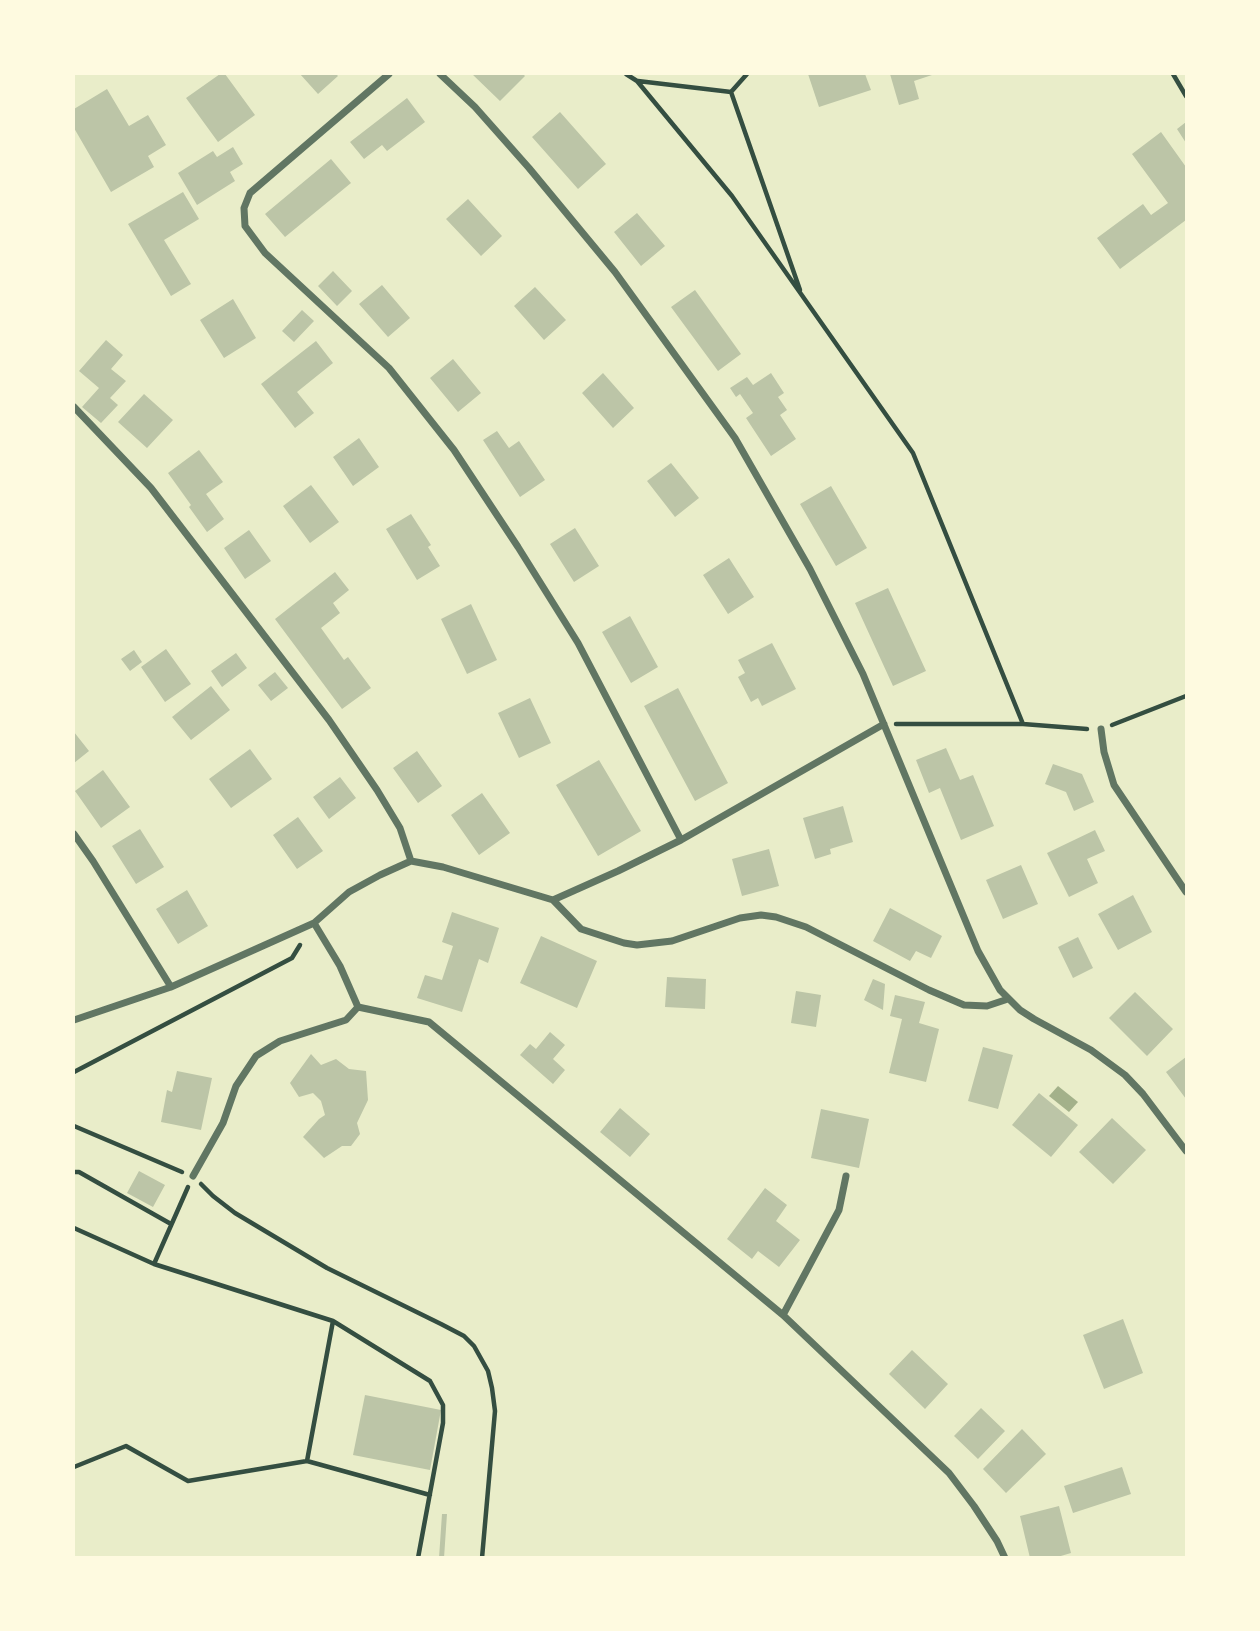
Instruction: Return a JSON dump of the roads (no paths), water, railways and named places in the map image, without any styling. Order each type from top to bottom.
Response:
[{"type":"street","points":[[389,74],[250,193],[244,208],[245,226],[265,253],[389,368],[454,450],[578,643],[681,840]]},
{"type":"street","points":[[440,74],[475,107],[529,168],[615,272],[735,438],[822,592],[863,674],[978,951],[994,980],[1008,999],[1034,1020],[1091,1050],[1125,1075],[1143,1094],[1186,1151]]},
{"type":"street","points":[[74,407],[151,488],[329,720],[400,828],[411,861]]},
{"type":"street","points":[[553,900],[618,872],[681,840],[884,724]]},
{"type":"street","points":[[1101,730],[1104,752],[1114,785],[1186,892]]},
{"type":"street","points":[[74,834],[93,860],[171,987]]},
{"type":"street","points":[[74,1020],[171,987],[314,923],[349,892],[411,861],[443,867],[553,900],[582,929],[612,940],[637,945],[672,941],[740,918],[761,915],[776,917],[806,926],[929,990],[964,1005],[987,1006],[1008,999]]},
{"type":"street","points":[[314,923],[340,966],[358,1007]]},
{"type":"street","points":[[193,1176],[223,1123],[236,1086],[256,1056],[281,1041],[346,1020],[358,1007]]},
{"type":"street","points":[[358,1007],[429,1022],[783,1315],[950,1473],[997,1541],[1005,1558]]},
{"type":"street","points":[[783,1315],[839,1210],[846,1176]]}]
